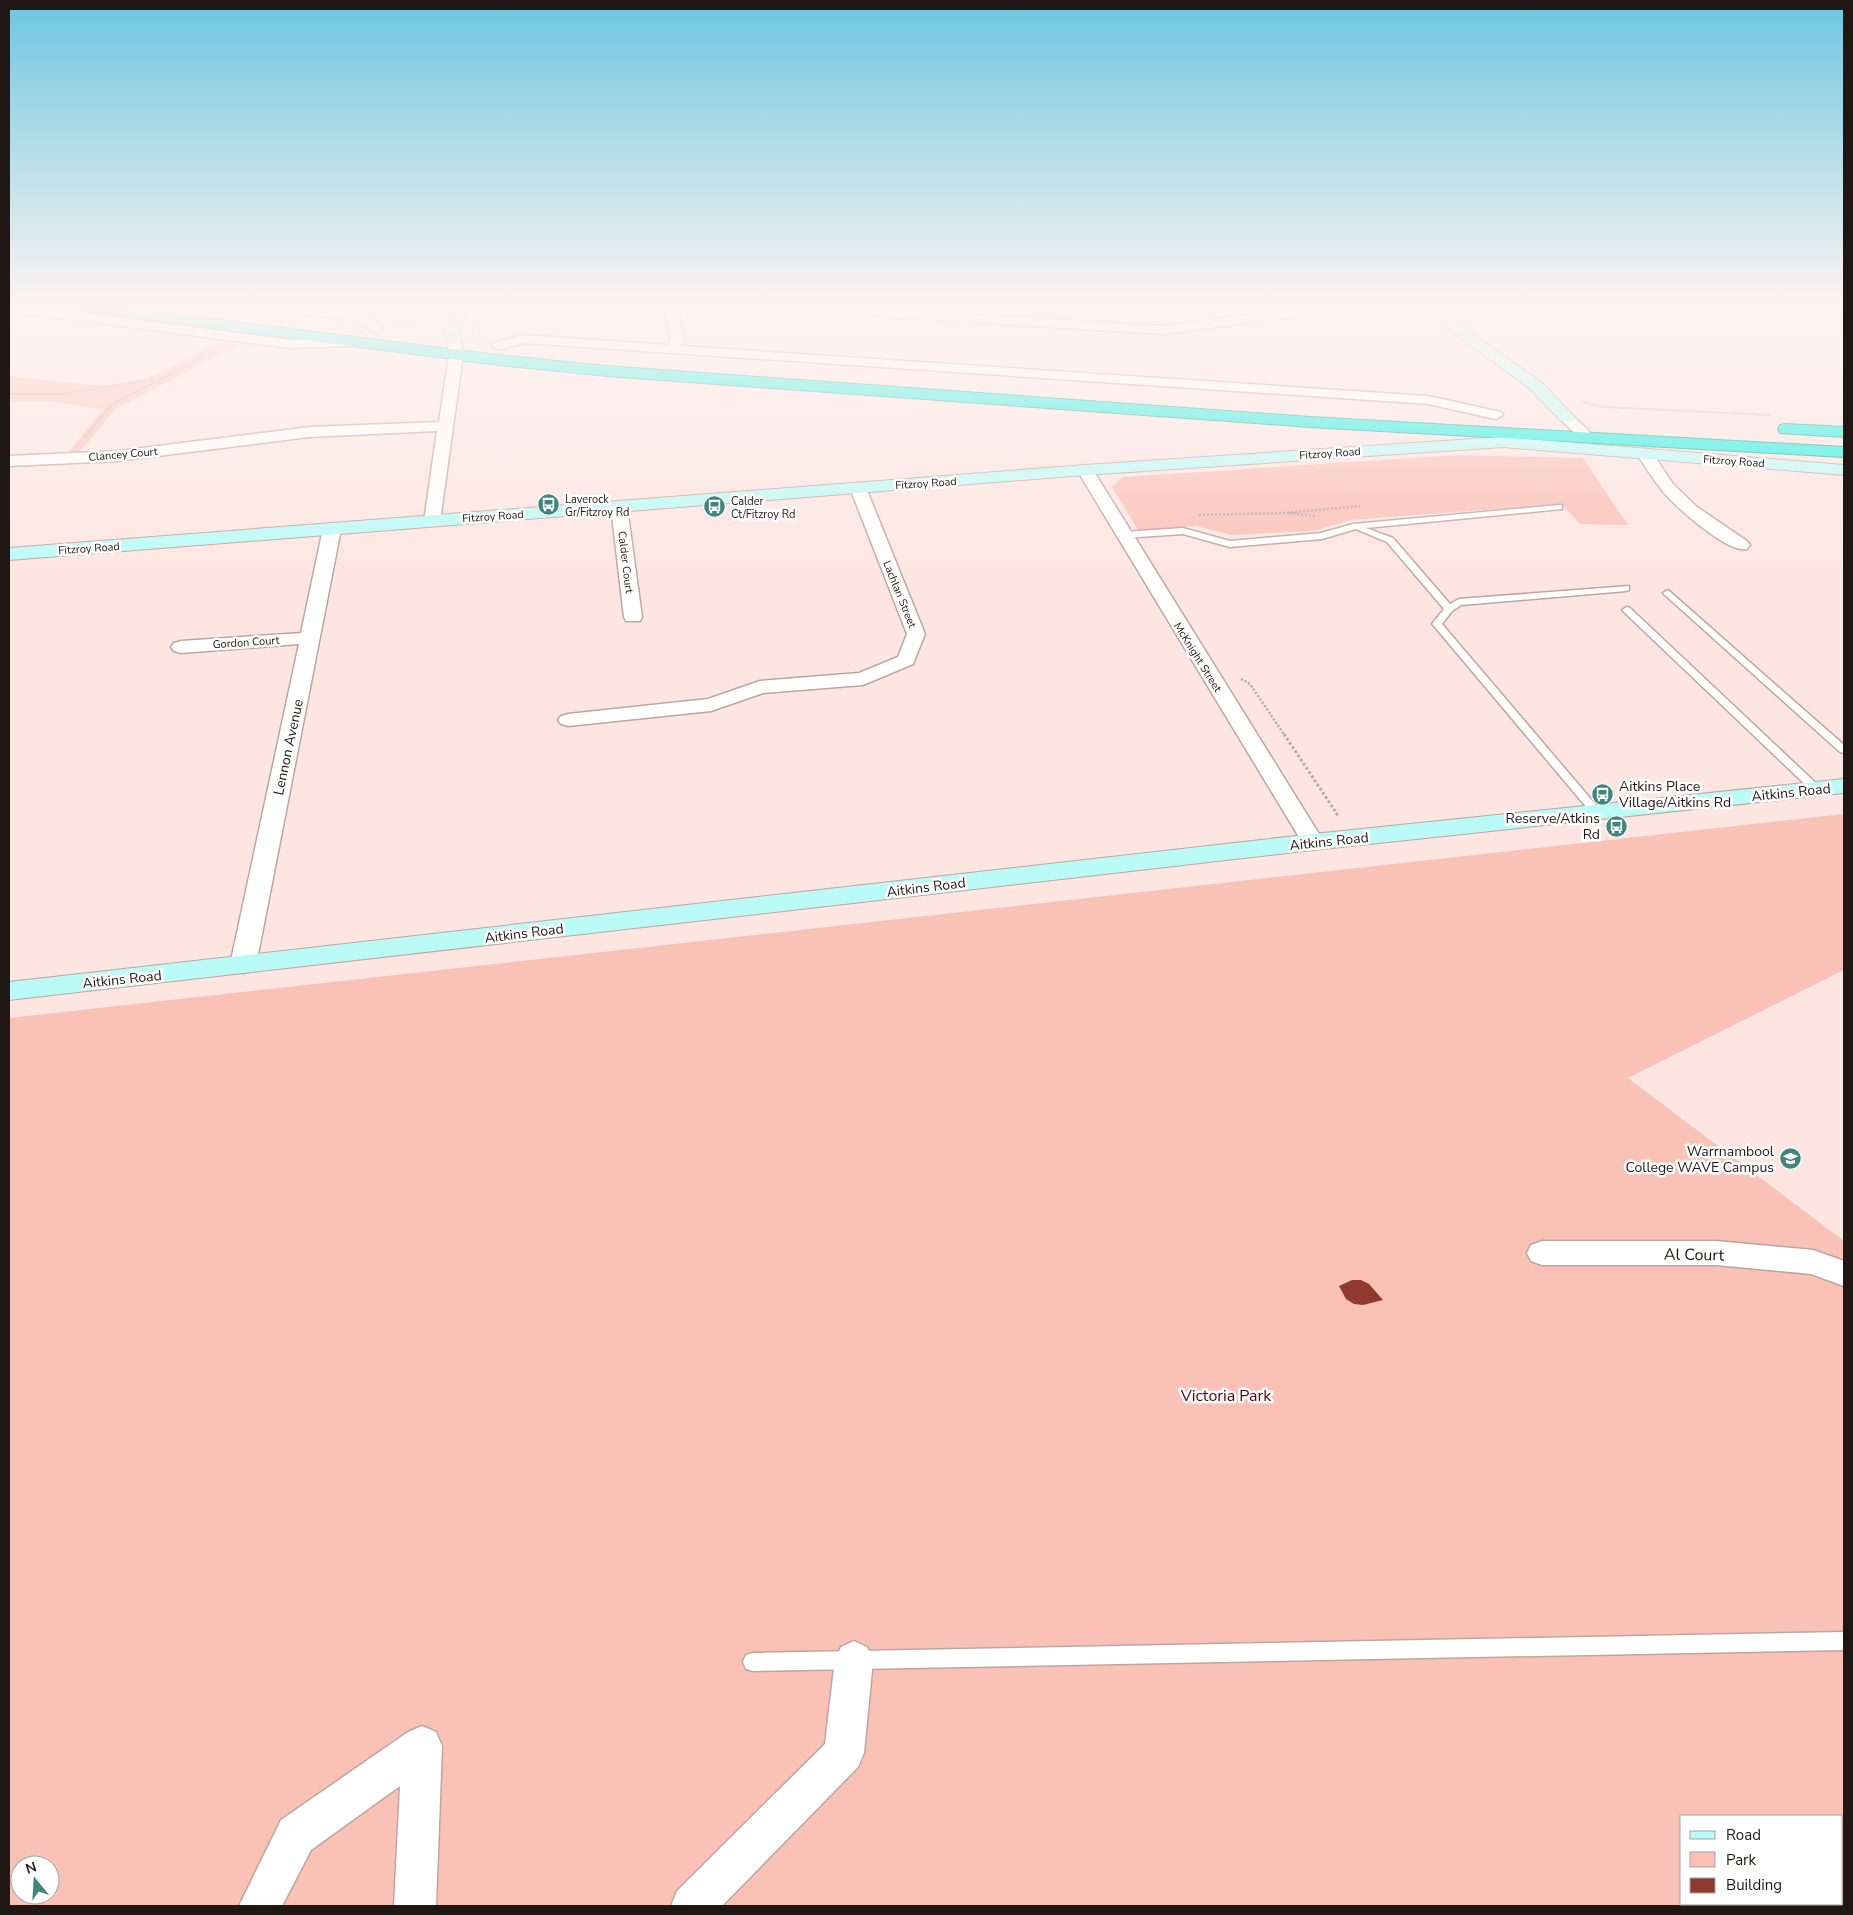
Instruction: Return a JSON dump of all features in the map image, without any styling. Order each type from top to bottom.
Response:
[{"type":"highway","points":[[970,397],[1310,422],[1586,436],[1844,452]]},
{"type":"highway","points":[[1217,397],[1514,416]]},
{"type":"highway","points":[[1540,417],[1596,420]]},
{"type":"highway","points":[[1774,422],[1844,432]]},
{"type":"street","points":[[432,521],[449,397]]},
{"type":"street","points":[[1389,397],[1428,400],[1496,415]]},
{"type":"street","points":[[1547,397],[1586,436]]},
{"type":"street","name":"Clancey Court","points":[[9,461],[118,456],[308,432],[446,426]]},
{"type":"street","name":"Fitzroy Road","points":[[9,554],[1085,470],[1503,442],[1844,470]]},
{"type":"street","points":[[1645,454],[1667,487],[1691,511],[1741,545]]},
{"type":"street","name":"McKnight Street","points":[[1085,470],[1313,842]]},
{"type":"street","name":"Lachlan Street","points":[[568,720],[711,704],[751,688],[776,684],[862,679],[906,660],[916,634],[858,488]]},
{"type":"street","name":"Calder Court","points":[[619,507],[633,618]]},
{"type":"street","name":"Lennon Avenue","points":[[243,965],[332,529]]},
{"type":"street","name":"Gordon Court","points":[[181,647],[310,638]]},
{"type":"street","name":"Aitkins Road","points":[[9,991],[1313,842],[1844,786]]},
{"type":"street","name":"Al Court","points":[[1542,1253],[1716,1253],[1813,1262],[1844,1274]]},
{"type":"street","points":[[692,1906],[844,1753],[854,1660]]},
{"type":"street","points":[[260,1906],[296,1835],[422,1746],[415,1906]]},
{"type":"lane","points":[[1124,535],[1184,531],[1230,544],[1322,536],[1353,527],[1559,508]]},
{"type":"lane","points":[[1353,527],[1373,532],[1390,540],[1449,609]]},
{"type":"lane","points":[[1597,813],[1437,624],[1449,609],[1458,602],[1626,588]]},
{"type":"lane","points":[[1668,593],[1844,750]]},
{"type":"lane","points":[[1627,610],[1816,789]]},
{"type":"lane","points":[[753,1662],[1844,1642]]},
{"type":"path","points":[[68,458],[112,404],[124,397]]},
{"type":"path","points":[[1580,402],[1604,407],[1774,422]]},
{"type":"path","points":[[1196,515],[1284,512],[1362,506]]},
{"type":"green space","points":[[9,397],[138,397],[116,409],[79,452],[69,452],[103,409],[46,401],[9,402]]},
{"type":"green space","points":[[1458,455],[1583,458],[1628,525],[1580,524],[1561,504],[1351,520],[1313,531],[1232,535],[1196,526],[1138,530],[1112,487],[1123,477]]},
{"type":"green space","name":"Victoria Park","points":[[1844,814],[1844,970],[1628,1078],[1844,1241],[1844,1906],[9,1906],[9,1018]]},
{"type":"building","points":[[1352,1280],[1361,1280],[1369,1284],[1383,1300],[1363,1305],[1354,1304],[1346,1299],[1339,1286]]},
{"type":"place","name":"Laverock Gr/Fitzroy Rd","points":[[549,505]]},
{"type":"place","name":"Calder Ct/Fitzroy Rd","points":[[715,507]]},
{"type":"place","name":"Aitkins Place Village/Aitkins Rd","points":[[1603,794]]},
{"type":"place","name":"Reserve/Atkins Rd","points":[[1616,826]]},
{"type":"place","name":"Warrnambool College WAVE Campus","points":[[1790,1159]]}]
